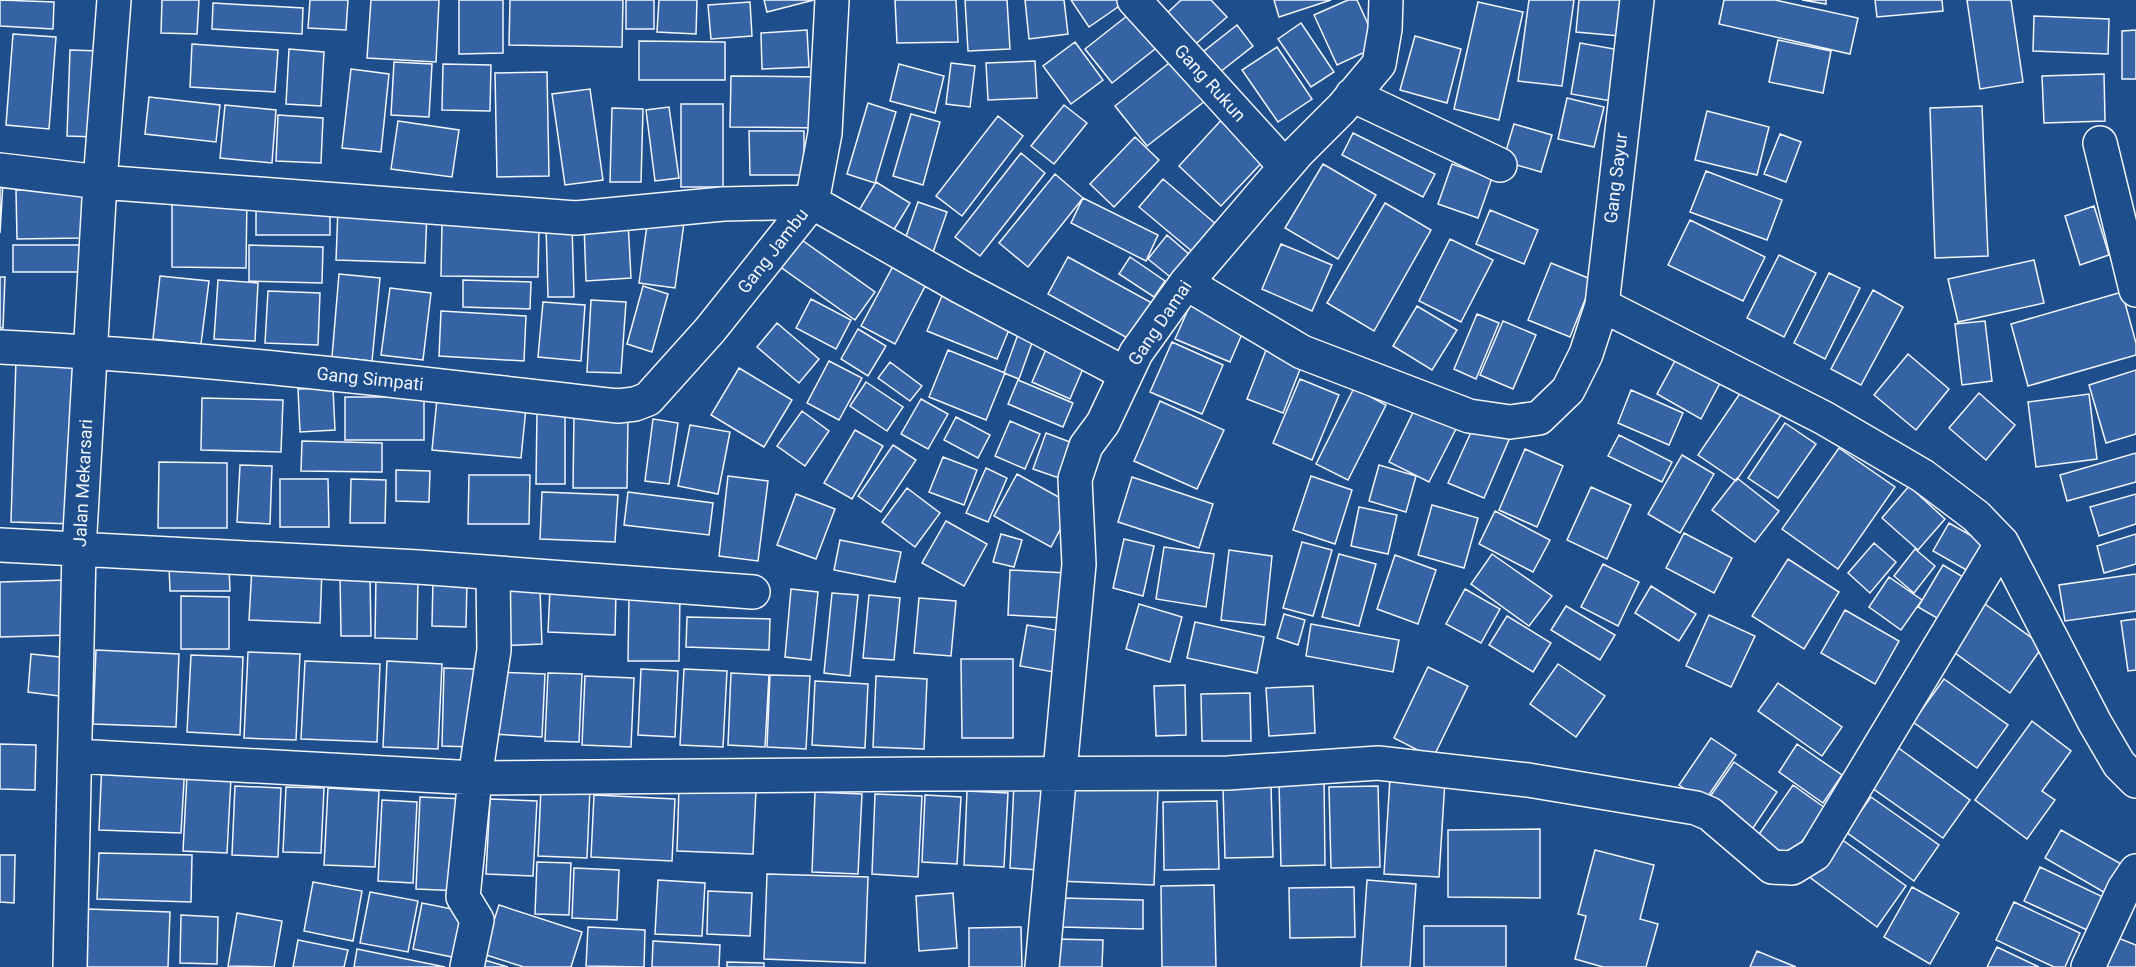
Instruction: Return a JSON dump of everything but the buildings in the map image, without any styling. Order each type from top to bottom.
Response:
[{"type":"street","name":"Jalan Mekarsari","points":[[70,967],[79,550],[100,182],[114,0]]},
{"type":"street","name":"Gang Jambu","points":[[648,399],[710,330],[812,202],[825,133],[832,0]]},
{"type":"street","name":"Gang Rukun","points":[[1134,0],[1285,166]]},
{"type":"street","name":"Gang Damai","points":[[1042,967],[1079,564],[1076,479],[1086,446],[1103,423],[1136,354],[1186,283],[1285,166],[1353,95],[1379,64],[1385,29],[1386,0]]},
{"type":"street","name":"Gang Sayur","points":[[1186,283],[1302,352],[1469,417],[1510,422],[1539,418],[1568,390],[1586,354],[1602,305],[1637,0]]},
{"type":"street","points":[[1353,95],[1500,165]]},
{"type":"street","points":[[2100,143],[2136,290]]},
{"type":"street","points":[[0,170],[100,182],[576,219],[723,204],[812,202],[961,287],[1126,374]]},
{"type":"street","points":[[1602,305],[1824,418],[1923,476],[1976,516],[2002,543],[2095,723],[2119,764],[2136,782]]},
{"type":"street","name":"Gang Simpati","points":[[0,347],[90,351],[618,406],[635,404],[648,399]]},
{"type":"street","points":[[75,756],[475,778],[1228,773],[1378,763],[1528,780],[1696,808],[1710,814],[1772,867],[1792,868],[1815,854],[2002,543]]},
{"type":"street","points":[[0,545],[418,567],[753,592]]},
{"type":"street","points":[[467,967],[477,920],[463,897],[475,778],[494,650],[493,573]]},
{"type":"street","points":[[2088,967],[2124,889],[2136,871]]}]
